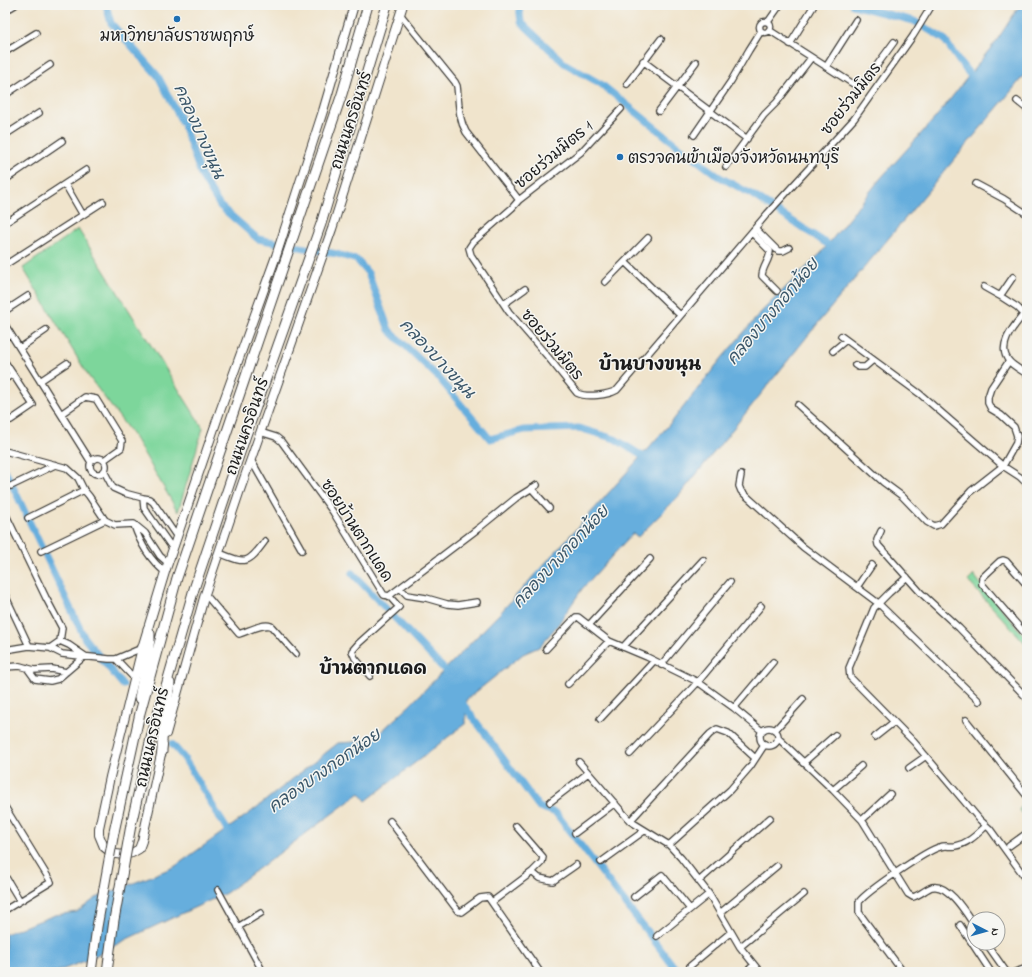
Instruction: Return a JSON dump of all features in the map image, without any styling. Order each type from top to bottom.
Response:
[{"type":"main road","name":"ถนนนครอินทร์","points":[[354,5],[323,111],[278,250],[219,414],[168,563],[142,648],[99,828],[100,839],[104,846],[109,851],[116,854],[124,855],[132,853],[139,848],[146,829],[162,752],[178,687],[205,594],[250,460],[327,243],[403,5]]},
{"type":"main road","name":"ถนนนครอินทร์","points":[[91,972],[114,832],[140,714],[177,578],[342,94],[368,5]]},
{"type":"main road","name":"ถนนนครอินทร์","points":[[107,972],[132,825],[152,734],[171,668],[194,589],[246,435],[316,240],[387,5]]},
{"type":"main road","points":[[140,714],[138,705],[139,695],[150,640],[148,629]]},
{"type":"main road","points":[[162,752],[162,740],[170,695],[171,668]]},
{"type":"street","points":[[5,11],[15,5]]},
{"type":"street","points":[[768,22],[780,5]]},
{"type":"street","name":"ซอยร่วมมิตร","points":[[519,200],[473,242],[469,248],[471,255],[508,312],[548,357],[577,393],[605,395],[617,390],[767,214],[854,119],[914,36],[932,5]]},
{"type":"street","points":[[790,44],[813,7]]},
{"type":"street","points":[[400,14],[455,82],[457,86],[462,126],[519,200]]},
{"type":"street","points":[[826,67],[856,20]]},
{"type":"street","points":[[694,135],[731,81],[748,50],[761,31],[759,28],[760,24],[764,21],[768,22]]},
{"type":"street","points":[[768,22],[770,26],[769,30]]},
{"type":"street","points":[[769,30],[811,58],[861,87],[894,42]]},
{"type":"street","points":[[761,31],[765,32],[769,30]]},
{"type":"street","points":[[5,52],[36,32]]},
{"type":"street","points":[[627,84],[661,38]]},
{"type":"street","points":[[726,167],[746,139],[811,58]]},
{"type":"street","points":[[643,62],[746,139]]},
{"type":"street","points":[[659,111],[696,62]]},
{"type":"street","points":[[5,95],[50,66]]},
{"type":"street","points":[[1017,101],[1027,109]]},
{"type":"street","name":"ซอยร่วมมิตร 1","points":[[519,200],[581,152],[621,109]]},
{"type":"street","points":[[5,135],[39,113]]},
{"type":"street","points":[[5,180],[62,141]]},
{"type":"street","points":[[5,222],[86,170]]},
{"type":"street","points":[[65,184],[83,215]]},
{"type":"street","points":[[976,184],[1004,199],[1027,214]]},
{"type":"street","points":[[5,265],[103,202]]},
{"type":"street","points":[[753,231],[778,251],[783,251],[789,248]]},
{"type":"street","points":[[753,231],[770,251],[762,276],[778,290]]},
{"type":"street","points":[[605,282],[648,238]]},
{"type":"street","points":[[625,262],[680,315]]},
{"type":"street","points":[[1000,296],[1013,277]]},
{"type":"street","points":[[984,287],[1017,307],[1025,316],[1014,326],[1005,342],[1004,352],[1009,361],[1027,374]]},
{"type":"street","points":[[504,304],[525,289]]},
{"type":"street","points":[[5,311],[28,296]]},
{"type":"street","points":[[5,325],[8,335],[20,348],[91,462],[90,467],[94,473],[100,474],[104,471]]},
{"type":"street","points":[[20,348],[46,330]]},
{"type":"street","points":[[833,351],[844,338],[920,394],[1003,466],[1020,477],[1027,484]]},
{"type":"street","points":[[855,365],[865,368],[873,360]]},
{"type":"street","points":[[798,405],[883,482],[902,496],[927,522],[934,526],[941,524],[971,491],[1003,466],[1016,443],[1016,431],[1009,421],[990,409],[988,403],[991,388],[1009,361]]},
{"type":"street","points":[[5,362],[33,405],[11,420]]},
{"type":"street","points":[[40,381],[67,363]]},
{"type":"street","points":[[5,379],[13,374]]},
{"type":"street","points":[[60,414],[85,397],[96,399],[122,441],[121,448],[104,460]]},
{"type":"street","name":"ซอยบ้านตากแดด","points":[[260,432],[276,436],[281,441],[333,512],[384,595],[389,596],[516,498],[537,485]]},
{"type":"street","points":[[5,451],[67,468],[78,478],[84,490],[106,520],[115,525],[134,524],[145,534],[160,556],[168,563]]},
{"type":"street","points":[[91,462],[97,458],[104,460]]},
{"type":"street","points":[[104,460],[106,464],[104,471],[113,488],[124,493],[149,499],[153,502],[177,538]]},
{"type":"street","points":[[250,460],[302,550]]},
{"type":"street","points":[[11,486],[55,465]]},
{"type":"street","points":[[741,475],[739,486],[741,491],[803,547],[878,603],[979,702]]},
{"type":"street","points":[[531,488],[549,508]]},
{"type":"street","points":[[28,518],[84,490]]},
{"type":"street","points":[[143,498],[144,508],[173,549]]},
{"type":"street","points":[[5,513],[62,628],[60,641],[50,648]]},
{"type":"street","points":[[41,551],[106,520]]},
{"type":"street","points":[[134,524],[139,540],[157,565],[165,572]]},
{"type":"street","points":[[881,532],[877,540],[878,545],[920,593],[959,628],[1027,698]]},
{"type":"street","points":[[219,553],[237,560],[245,561],[252,557],[265,541]]},
{"type":"street","points":[[589,625],[650,559]]},
{"type":"street","points":[[623,647],[703,560]]},
{"type":"street","points":[[1027,585],[1006,561],[1001,560],[982,577],[982,584],[1027,636]]},
{"type":"street","points":[[856,587],[872,565]]},
{"type":"street","points":[[907,577],[874,608],[849,668],[849,674],[851,678],[926,756],[986,826],[1015,862],[1027,880]]},
{"type":"street","points":[[661,665],[730,582]]},
{"type":"street","points":[[400,588],[407,595],[426,598],[446,604],[458,605],[477,602]]},
{"type":"street","points":[[205,594],[239,634],[264,625],[271,626],[296,654]]},
{"type":"street","points":[[5,595],[29,646]]},
{"type":"street","points":[[370,676],[355,658],[352,651],[399,607],[389,596]]},
{"type":"street","points":[[630,754],[698,682],[761,606]]},
{"type":"street","points":[[546,649],[578,616],[609,641],[698,682],[734,708],[762,731]]},
{"type":"street","points":[[60,641],[69,645],[85,656]]},
{"type":"street","points":[[568,684],[609,641]]},
{"type":"street","points":[[5,650],[29,646],[50,648],[62,654],[116,659],[142,648]]},
{"type":"street","points":[[27,668],[35,679],[54,681],[85,656]]},
{"type":"street","points":[[116,659],[135,679]]},
{"type":"street","points":[[600,719],[654,661]]},
{"type":"street","points":[[734,708],[773,662]]},
{"type":"street","points":[[5,667],[20,666],[34,670],[52,668],[66,672]]},
{"type":"street","points":[[775,730],[804,699]]},
{"type":"street","points":[[966,720],[1027,796]]},
{"type":"street","points":[[875,738],[894,722]]},
{"type":"street","points":[[762,731],[770,728],[775,730],[778,738],[833,790],[862,820],[908,894],[913,897],[932,887],[939,886],[949,891],[966,914]]},
{"type":"street","points":[[630,821],[710,734],[718,729],[728,733],[756,758]]},
{"type":"street","points":[[762,731],[761,740],[765,744],[773,744],[778,738]]},
{"type":"street","points":[[803,763],[835,735]]},
{"type":"street","points":[[669,845],[730,790],[750,767],[765,744]]},
{"type":"street","points":[[909,768],[926,756]]},
{"type":"street","points":[[579,762],[630,821],[669,845],[709,894],[740,947],[760,972]]},
{"type":"street","points":[[833,790],[861,766]]},
{"type":"street","points":[[550,802],[588,773]]},
{"type":"street","points":[[862,820],[890,794]]},
{"type":"street","points":[[576,833],[614,803]]},
{"type":"street","points":[[5,807],[51,882],[5,910]]},
{"type":"street","points":[[699,881],[770,818]]},
{"type":"street","points":[[390,821],[458,911],[461,912],[484,897],[488,897],[540,972]]},
{"type":"street","points":[[492,902],[532,872],[542,862],[542,857],[516,826]]},
{"type":"street","points":[[903,972],[862,917],[859,912],[859,902],[868,892],[925,854],[940,847],[957,846],[967,842],[986,826]]},
{"type":"street","points":[[601,862],[644,831]]},
{"type":"street","points":[[1010,846],[1027,833]]},
{"type":"street","points":[[532,872],[539,878],[553,881],[576,865]]},
{"type":"street","points":[[720,913],[777,866]]},
{"type":"street","points":[[634,897],[662,875],[690,909]]},
{"type":"street","points":[[5,876],[20,901]]},
{"type":"street","points":[[218,890],[262,972]]},
{"type":"street","points":[[657,936],[709,894]]},
{"type":"street","points":[[740,947],[804,894]]},
{"type":"street","points":[[238,927],[261,912]]},
{"type":"street","points":[[960,925],[991,972]]},
{"type":"street","points":[[690,966],[731,932]]},
{"type":"street","points":[[992,951],[1008,972]]},
{"type":"street","points":[[746,972],[754,966]]},
{"type":"street","points":[[1015,972],[1027,968]]},
{"type":"green space","points":[[78,229],[203,428],[178,512],[135,438],[89,377],[23,268]]},
{"type":"green space","points":[[974,575],[1027,639],[1027,645],[968,581]]},
{"type":"green space","points":[[1027,803],[1027,819],[1019,809]]},
{"type":"water","name":"คลองบางกอกน้อย","points":[[1020,5],[1027,5],[1027,71],[823,317],[678,497],[638,537],[633,533],[582,589],[557,626],[539,647],[523,654],[466,700],[466,723],[366,801],[360,793],[226,893],[127,939],[85,961],[56,972],[5,972],[5,934],[55,915],[77,912],[96,898],[174,867],[251,812],[338,743],[371,741],[409,706],[501,612],[674,419],[721,359],[763,310],[822,252],[880,179],[936,117],[997,40]]},
{"type":"waterway","name":"คลองบางขนุน","points":[[106,5],[111,23],[158,76],[183,124],[202,177],[220,206],[258,239],[337,254],[357,260],[368,273],[389,330],[438,377],[490,439],[524,430],[579,428],[615,439],[649,460]]},
{"type":"waterway","points":[[519,5],[521,22],[564,63],[601,84],[718,176],[751,194],[835,249]]},
{"type":"waterway","points":[[853,5],[914,21],[944,39],[975,81]]},
{"type":"waterway","points":[[5,472],[85,639],[123,685]]},
{"type":"waterway","points":[[352,573],[450,675]]},
{"type":"waterway","points":[[461,701],[539,807],[556,813],[678,972]]},
{"type":"waterway","points":[[172,744],[184,758],[231,836]]},
{"type":"place","name":"มหาวิทยาลัยราชพฤกษ์","points":[[177,19]]},
{"type":"place","name":"ตรวจคนเข้าเมืองจังหวัดนนทบุรี","points":[[620,157]]},
{"type":"district","name":"บ้านบางขนุน","points":[[650,364]]},
{"type":"district","name":"บ้านตากแดด","points":[[373,668]]}]
